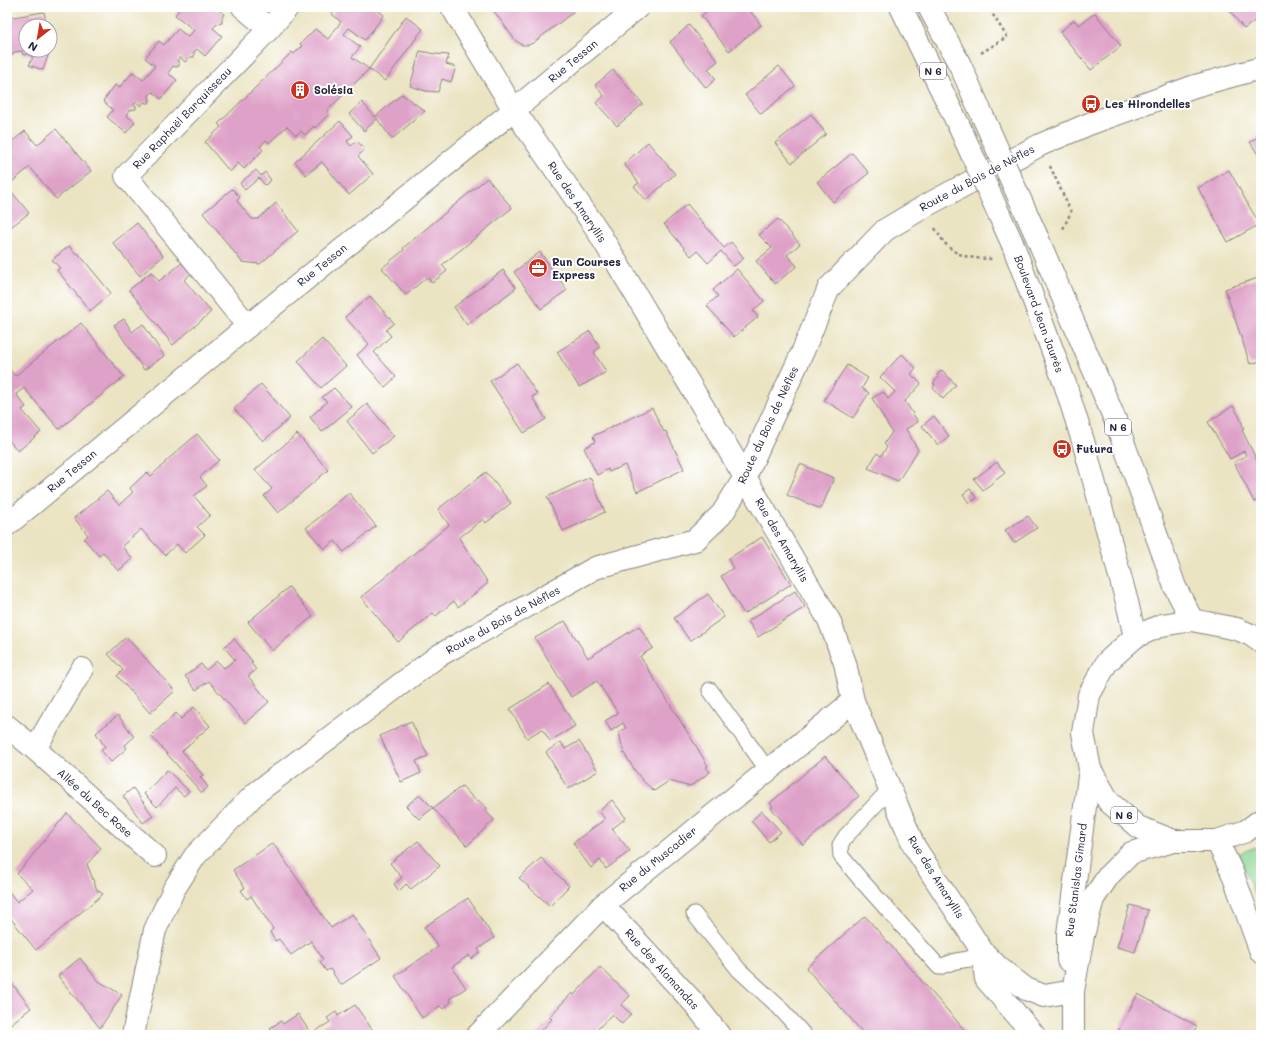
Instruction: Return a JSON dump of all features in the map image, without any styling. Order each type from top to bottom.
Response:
[{"type":"street","points":[[242,7],[269,29]]},
{"type":"street","name":"Rue Raphaël Barquisseau","points":[[248,326],[126,176],[269,29],[288,7]]},
{"type":"street","name":"Rue des Amaryllis","points":[[452,7],[514,110],[596,228],[829,620],[845,662],[853,701],[914,846],[982,951],[998,968],[1026,989],[1044,996],[1073,991]]},
{"type":"street","name":"Rue Tessan","points":[[7,525],[638,7]]},
{"type":"street","name":"N 6","points":[[930,9],[961,67],[1037,237],[1116,422],[1175,587],[1192,620]]},
{"type":"street","name":"Boulevard Jean Jaurès","points":[[903,12],[959,126],[1013,245],[1065,384],[1083,440],[1125,594],[1135,637]]},
{"type":"street","name":"Route du Bois de Nèfles","points":[[133,1035],[155,930],[174,889],[195,856],[256,793],[438,656],[595,568],[695,540],[722,514],[745,477],[803,351],[829,288],[885,230],[927,205],[1033,148],[1089,124],[1195,86],[1261,68]]},
{"type":"street","name":"N 6","points":[[1261,642],[1238,629],[1192,620],[1162,625],[1135,637],[1107,662],[1089,695],[1083,733],[1090,770],[1109,802],[1138,827],[1174,840],[1218,840],[1246,831],[1261,820]]},
{"type":"street","points":[[35,749],[82,669]]},
{"type":"street","name":"Rue du Muscadier","points":[[478,1035],[603,904],[853,701]]},
{"type":"street","name":"Allée du Bec Rose","points":[[7,726],[155,856]]},
{"type":"street","name":"Rue Stanislas Gimard","points":[[1073,1035],[1073,991],[1068,963],[1068,934],[1090,770]]},
{"type":"street","name":"Rue Stanislas Gimard","points":[[1073,991],[1083,935],[1093,899],[1109,875],[1131,853],[1174,840]]},
{"type":"street","points":[[1218,840],[1232,872],[1261,952]]},
{"type":"street","name":"Rue des Alamandas","points":[[603,904],[694,1003],[719,1035]]},
{"type":"street","name":"Rue des Amaryllis","points":[[982,951],[986,979],[1034,1035]]},
{"type":"lane","points":[[710,690],[767,770]]},
{"type":"lane","points":[[890,789],[846,836],[840,845],[841,856],[939,967],[956,961],[969,959],[982,951]]},
{"type":"lane","points":[[694,914],[739,970],[778,1006],[804,1035]]},
{"type":"path","points":[[979,55],[1007,37],[988,7]]},
{"type":"path","points":[[1048,161],[1071,212],[1060,235]]},
{"type":"path","points":[[932,222],[941,238],[951,249],[961,255],[972,258],[994,259]]},
{"type":"green space","points":[[1256,847],[1261,859],[1261,910],[1238,854]]},
{"type":"building","points":[[181,7],[215,7],[224,14],[222,23],[217,24],[213,28],[222,36],[205,56],[197,49],[194,52],[194,57],[190,57],[185,62],[180,57],[177,61],[179,62],[179,66],[173,66],[168,73],[177,80],[161,99],[153,92],[149,95],[149,103],[144,102],[141,106],[136,102],[134,104],[136,109],[130,110],[126,115],[135,122],[126,133],[107,117],[113,110],[103,101],[115,85],[119,88],[133,72],[143,80],[155,66],[145,58],[159,41],[164,45],[178,29],[188,37],[194,30],[175,15]]},
{"type":"building","name":"Solésia","points":[[338,7],[374,7],[384,15],[365,40],[349,28],[344,34],[360,47],[352,57],[369,69],[327,111],[329,114],[315,128],[314,126],[305,135],[301,131],[296,135],[287,126],[269,143],[266,140],[260,147],[263,150],[244,169],[238,163],[230,172],[205,142],[221,127],[218,124],[292,52],[294,54],[302,46],[300,44],[315,29],[328,39],[341,22],[332,14]]},
{"type":"building","points":[[491,7],[576,7],[572,13],[533,43],[522,45],[515,40]]},
{"type":"building","points":[[712,7],[747,7],[761,25],[729,51],[701,16]]},
{"type":"building","points":[[1227,7],[1258,7],[1261,10],[1261,16],[1244,29]]},
{"type":"building","points":[[44,12],[45,18],[18,18],[18,52],[14,52],[11,57],[7,57],[7,18]]},
{"type":"building","points":[[1095,13],[1121,46],[1091,70],[1060,32],[1074,20],[1079,25]]},
{"type":"building","points":[[406,16],[423,29],[385,81],[369,69]]},
{"type":"building","points":[[689,25],[718,61],[708,69],[716,79],[706,88],[670,42]]},
{"type":"building","points":[[420,51],[449,55],[446,64],[456,67],[451,82],[442,79],[438,92],[426,91],[410,86]]},
{"type":"building","points":[[32,58],[47,58],[43,70],[29,65]]},
{"type":"building","points":[[779,66],[795,86],[761,114],[745,95]]},
{"type":"building","points":[[613,70],[643,104],[617,126],[596,103],[604,96],[595,85]]},
{"type":"building","points":[[402,94],[425,111],[392,139],[377,119],[364,131],[349,114],[362,102],[375,117]]},
{"type":"building","points":[[811,114],[826,134],[792,163],[775,143]]},
{"type":"building","points":[[340,121],[353,136],[347,141],[351,146],[357,141],[365,150],[358,156],[373,174],[349,195],[322,162],[306,175],[295,162]]},
{"type":"building","points":[[56,129],[91,171],[56,199],[30,167],[7,186],[7,150],[13,146],[10,143],[25,131],[37,145]]},
{"type":"building","points":[[1261,135],[1261,159],[1250,142]]},
{"type":"building","points":[[648,142],[675,174],[646,200],[634,186],[639,183],[624,164]]},
{"type":"building","points":[[852,153],[869,173],[833,202],[817,182]]},
{"type":"building","points":[[256,170],[261,176],[265,172],[271,180],[265,185],[259,178],[245,190],[240,183]]},
{"type":"building","points":[[1229,170],[1260,224],[1228,242],[1198,188]]},
{"type":"building","points":[[487,178],[512,208],[442,265],[447,271],[432,283],[427,277],[406,295],[382,268],[404,250],[403,248]]},
{"type":"building","points":[[7,186],[29,213],[7,230]]},
{"type":"building","points":[[232,189],[240,197],[237,201],[252,219],[258,219],[276,203],[298,231],[260,264],[242,262],[203,213]]},
{"type":"building","points":[[687,204],[724,248],[731,242],[744,258],[734,266],[721,251],[708,263],[697,251],[691,256],[664,224]]},
{"type":"building","points":[[778,219],[800,244],[787,255],[797,266],[775,284],[756,261],[772,248],[759,235]]},
{"type":"building","points":[[137,223],[163,256],[140,276],[113,243]]},
{"type":"building","points":[[69,246],[76,254],[78,253],[111,293],[90,311],[57,270],[60,268],[52,260]]},
{"type":"building","points":[[540,252],[567,290],[541,309],[514,272]]},
{"type":"building","points":[[187,259],[195,270],[184,280],[211,312],[173,345],[129,290],[151,272],[159,281]]},
{"type":"building","points":[[737,269],[764,301],[753,311],[758,317],[734,337],[707,306],[718,296],[713,290]]},
{"type":"building","points":[[503,270],[516,288],[467,325],[454,307]]},
{"type":"building","points":[[1261,277],[1261,361],[1250,364],[1225,289]]},
{"type":"building","points":[[370,296],[394,323],[386,330],[391,336],[374,352],[396,377],[385,387],[357,355],[369,344],[345,317]]},
{"type":"building","points":[[124,319],[132,332],[143,324],[164,356],[144,370],[114,325]]},
{"type":"building","points":[[81,323],[124,377],[59,429],[24,388],[16,394],[26,407],[22,410],[41,432],[18,451],[7,438],[7,422],[10,419],[7,415],[7,366],[15,376]]},
{"type":"building","points":[[590,331],[600,347],[594,352],[606,372],[579,387],[557,352]]},
{"type":"building","points":[[322,339],[346,366],[321,388],[298,361]]},
{"type":"building","points":[[902,354],[916,368],[911,374],[921,384],[905,401],[918,422],[906,429],[918,450],[898,481],[868,468],[877,453],[881,456],[887,447],[884,444],[892,432],[872,398],[884,392],[888,399],[895,392],[880,377]]},
{"type":"building","points":[[517,363],[537,394],[532,397],[546,419],[524,433],[490,381]]},
{"type":"building","points":[[847,365],[868,378],[862,388],[869,393],[853,418],[824,400]]},
{"type":"building","points":[[942,370],[956,385],[943,399],[933,388],[935,384],[933,383],[939,377],[937,375]]},
{"type":"building","points":[[261,384],[290,418],[263,441],[234,409]]},
{"type":"building","points":[[334,388],[352,407],[322,432],[310,417],[327,402],[322,397]]},
{"type":"building","points":[[367,404],[394,436],[372,453],[347,421]]},
{"type":"building","points":[[1233,406],[1240,418],[1244,429],[1242,430],[1261,469],[1261,499],[1254,502],[1234,462],[1246,456],[1244,451],[1230,459],[1208,422]]},
{"type":"building","points":[[652,408],[664,432],[666,431],[684,469],[637,492],[625,465],[609,472],[608,469],[597,475],[584,448],[595,442],[593,436]]},
{"type":"building","points":[[934,416],[949,436],[938,445],[922,426]]},
{"type":"building","points":[[197,434],[219,460],[200,477],[207,486],[194,496],[210,515],[197,527],[205,535],[185,553],[177,544],[165,555],[141,529],[122,546],[132,559],[118,571],[103,552],[99,556],[84,539],[88,535],[74,518],[107,491],[119,505],[133,492],[130,488],[147,472],[151,476]]},
{"type":"building","points":[[297,434],[328,470],[278,513],[264,496],[272,489],[255,470]]},
{"type":"building","points":[[997,462],[1005,473],[983,490],[974,479]]},
{"type":"building","points":[[800,464],[834,478],[821,509],[787,495]]},
{"type":"building","points":[[486,472],[511,503],[486,523],[483,519],[459,538],[488,583],[458,607],[454,601],[436,616],[433,613],[398,642],[361,597],[449,525],[438,509]]},
{"type":"building","points":[[590,477],[605,512],[563,531],[547,497]]},
{"type":"building","points":[[970,489],[977,498],[969,503],[963,494]]},
{"type":"building","points":[[349,493],[376,526],[344,552],[335,541],[324,549],[306,528]]},
{"type":"building","points":[[1028,516],[1037,528],[1014,543],[1005,530]]},
{"type":"building","points":[[762,537],[791,584],[744,614],[721,576],[733,568],[728,559]]},
{"type":"building","points":[[289,587],[313,616],[272,651],[248,622]]},
{"type":"building","points":[[795,591],[805,607],[758,637],[748,621]]},
{"type":"building","points":[[708,594],[724,617],[690,641],[674,618]]},
{"type":"building","points":[[565,621],[588,658],[639,626],[653,648],[640,656],[696,746],[710,772],[692,785],[687,786],[669,781],[654,791],[642,780],[624,753],[619,732],[626,728],[623,723],[611,731],[605,721],[618,713],[597,681],[571,697],[535,638]]},
{"type":"building","points":[[126,637],[175,691],[150,713],[117,676],[123,670],[108,654]]},
{"type":"building","points":[[234,639],[253,662],[251,663],[256,670],[248,676],[269,702],[245,723],[209,681],[196,690],[185,676],[201,664],[206,670],[217,661],[224,668],[235,660],[224,647]]},
{"type":"building","points":[[549,684],[575,726],[550,741],[542,729],[527,738],[510,709]]},
{"type":"building","points":[[194,707],[210,726],[182,751],[203,775],[200,777],[208,787],[202,793],[151,736],[176,713],[181,719]]},
{"type":"building","points":[[118,715],[134,737],[125,745],[127,748],[111,762],[101,750],[105,747],[96,733]]},
{"type":"building","points":[[411,721],[428,756],[416,761],[421,773],[401,782],[380,736]]},
{"type":"building","points":[[579,741],[598,771],[568,789],[546,752],[561,742],[565,749]]},
{"type":"building","points":[[825,756],[859,796],[803,845],[771,808],[773,807],[770,803]]},
{"type":"building","points":[[167,770],[189,791],[184,796],[175,788],[157,807],[144,794]]},
{"type":"building","points":[[462,786],[476,801],[478,800],[487,808],[485,810],[494,820],[467,846],[433,808]]},
{"type":"building","points":[[133,788],[153,816],[143,823],[123,796]]},
{"type":"building","points":[[420,795],[433,808],[419,819],[406,806]]},
{"type":"building","points":[[612,800],[626,818],[612,829],[630,851],[606,869],[600,860],[591,868],[573,843],[605,819],[599,811]]},
{"type":"building","points":[[762,811],[781,832],[769,842],[751,821]]},
{"type":"building","points":[[67,813],[101,848],[87,864],[97,890],[103,894],[36,950],[7,914],[7,889],[17,902],[33,889],[17,874]]},
{"type":"building","points":[[418,841],[440,866],[411,889],[406,884],[399,891],[394,884],[402,878],[390,863]]},
{"type":"building","points":[[273,843],[331,928],[352,914],[381,958],[341,985],[330,969],[326,971],[320,962],[323,959],[311,941],[291,955],[279,939],[275,941],[270,932],[273,929],[251,896],[247,899],[241,890],[245,888],[233,870]]},
{"type":"building","points":[[541,858],[569,886],[550,906],[519,878]]},
{"type":"building","points":[[468,898],[494,938],[478,949],[480,952],[471,959],[469,955],[452,967],[466,988],[449,999],[451,1002],[443,1009],[440,1006],[422,1018],[395,976],[438,947],[424,927]]},
{"type":"building","points":[[1130,905],[1148,910],[1135,952],[1117,947]]},
{"type":"building","points":[[865,916],[969,1035],[865,1035],[806,968]]},
{"type":"building","points":[[80,958],[97,980],[122,995],[100,1028],[58,976]]},
{"type":"building","points":[[600,967],[630,996],[621,1005],[631,1014],[622,1024],[612,1014],[596,1031],[600,1035],[537,1035],[552,1019],[549,1017],[572,993],[574,995]]},
{"type":"building","points":[[7,977],[31,1008],[7,1027]]},
{"type":"building","points":[[1138,994],[1197,1026],[1192,1035],[1120,1035],[1117,1033]]},
{"type":"building","points":[[355,1005],[376,1035],[267,1035],[273,1031],[270,1028],[281,1021],[283,1024],[298,1014],[311,1034],[330,1022],[327,1018],[336,1012],[338,1016]]},
{"type":"place","name":"Solésia","points":[[300,90]]},
{"type":"place","name":"Les Hirondelles","points":[[1091,104]]},
{"type":"place","name":"Run Courses Express","points":[[538,268]]},
{"type":"place","name":"Futura","points":[[1062,449]]}]
